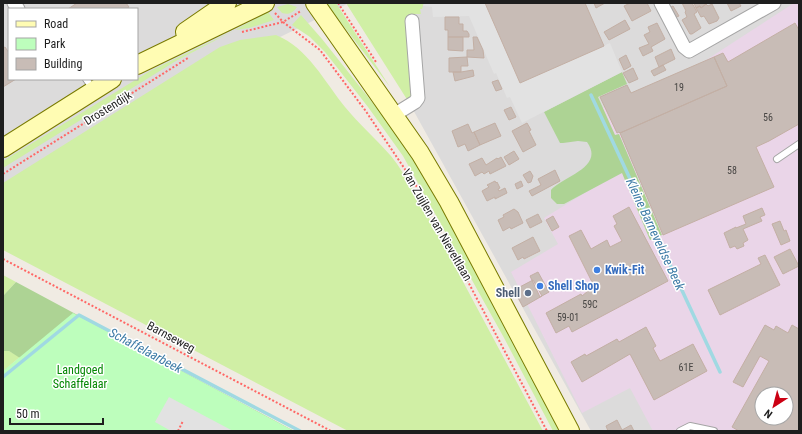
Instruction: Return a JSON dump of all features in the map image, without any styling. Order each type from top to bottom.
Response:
[{"type":"main road","points":[[138,63],[227,3]]},
{"type":"main road","points":[[138,64],[265,3]]},
{"type":"main road","name":"Van Zuijlen van Nieveltlaan","points":[[308,7],[394,115],[420,153],[448,202],[570,431]]},
{"type":"main road","name":"Drostendijk","points":[[3,148],[90,85],[108,80]]},
{"type":"street","points":[[661,3],[684,48],[689,51],[774,3]]},
{"type":"street","points":[[394,115],[418,100],[412,21]]},
{"type":"lane","points":[[777,159],[799,144]]},
{"type":"lane","points":[[680,431],[690,426],[714,431]]},
{"type":"path","points":[[241,32],[283,22],[308,7]]},
{"type":"path","name":"Van Zuijlen van Nieveltlaan","points":[[283,22],[320,50],[365,110],[421,193],[547,431]]},
{"type":"path","name":"Drostendijk","points":[[3,174],[191,57]]},
{"type":"path","name":"Barnseweg","points":[[3,259],[331,431]]},
{"type":"path","points":[[178,431],[183,421]]},
{"type":"shaded area","points":[[3,3],[799,3],[799,431],[591,431],[401,88],[347,4],[272,41],[3,193]]},
{"type":"shaded area","points":[[424,3],[485,3],[520,82],[610,43],[622,72],[522,123],[510,97],[507,98],[496,73],[494,74],[469,16],[433,17],[432,7],[423,6]]},
{"type":"shaded area","points":[[794,3],[799,3],[799,431],[653,431],[630,388],[582,413],[511,272],[558,244],[544,218],[627,167],[600,109],[683,75]]},
{"type":"shaded area","points":[[169,397],[233,431],[171,431],[155,422]]},
{"type":"green space","points":[[326,3],[336,3],[390,87]]},
{"type":"green space","points":[[346,3],[424,3],[422,9],[420,9],[421,14],[409,14],[413,94],[408,101]]},
{"type":"green space","points":[[288,4],[297,7],[289,14],[282,13],[277,7]]},
{"type":"green space","points":[[268,12],[274,20],[249,28],[235,30]]},
{"type":"green space","points":[[301,15],[322,39],[399,136],[453,227],[562,431],[553,431],[503,336],[403,156],[368,107],[325,52],[310,37],[292,25]]},
{"type":"green space","points":[[235,30],[176,61],[3,168],[3,161],[135,80],[138,80],[138,78],[150,71]]},
{"type":"green space","points":[[276,35],[297,48],[315,66],[345,107],[391,156],[415,192],[543,431],[348,431],[3,250],[3,183],[220,47],[240,40]]},
{"type":"green space","points":[[622,72],[627,84],[598,97],[615,135],[619,134],[662,235],[650,240],[622,173],[564,204],[557,204],[551,198],[551,190],[581,170],[587,164],[591,158],[591,151],[587,142],[578,141],[560,143],[544,112]]},
{"type":"green space","points":[[3,275],[16,282],[3,296]]},
{"type":"green space","name":"Landgoed Schaffelaar","points":[[16,282],[294,431],[3,409],[3,371],[20,358],[9,351],[3,351],[3,296]]},
{"type":"green space","name":"Landgoed Schaffelaar","points":[[73,313],[294,431],[3,431],[3,371]]},
{"type":"green space","points":[[3,351],[9,351],[20,357],[3,371]]},
{"type":"building","points":[[77,3],[126,3],[129,7],[128,8],[70,8]]},
{"type":"building","points":[[485,3],[585,3],[604,46],[520,83]]},
{"type":"building","points":[[594,3],[605,3],[596,8]]},
{"type":"building","points":[[630,3],[647,3],[651,11],[632,21],[624,6]]},
{"type":"building","points":[[682,3],[692,3],[697,12],[694,14],[701,28],[692,34],[690,34],[682,20],[687,17]]},
{"type":"building","points":[[694,3],[706,4],[701,8],[700,6],[696,8]]},
{"type":"building","points":[[727,3],[739,3],[741,6],[731,11]]},
{"type":"building","points":[[706,4],[708,6],[712,4],[719,18],[717,21],[709,24],[704,16],[701,17],[696,8],[700,6],[701,8]]},
{"type":"building","points":[[673,6],[679,16],[672,19],[667,9]]},
{"type":"building","points":[[445,17],[459,17],[459,24],[463,24],[463,31],[467,31],[469,37],[448,37],[448,30],[445,30]]},
{"type":"building","points":[[625,20],[630,29],[609,40],[604,32]]},
{"type":"building","points":[[657,23],[665,39],[651,47],[653,51],[643,56],[639,48],[649,44],[644,35],[650,32],[648,27]]},
{"type":"building","points":[[795,23],[799,30],[799,124],[756,147],[774,187],[663,235],[620,133],[727,86],[714,57],[723,53],[728,62]]},
{"type":"building","points":[[448,37],[463,37],[463,51],[448,50]]},
{"type":"building","points":[[473,37],[477,37],[483,50],[484,58],[467,57],[467,50],[474,50]]},
{"type":"building","points":[[5,47],[8,52],[8,80],[14,80],[3,87],[3,48]]},
{"type":"building","points":[[671,49],[675,59],[659,67],[655,57]]},
{"type":"building","points":[[626,55],[631,66],[624,70],[619,59]]},
{"type":"building","points":[[467,57],[468,66],[461,66],[461,72],[449,72],[449,58]]},
{"type":"building","points":[[714,57],[727,86],[617,133],[600,97],[627,85],[631,93]]},
{"type":"building","points":[[663,65],[666,70],[654,76],[651,71]]},
{"type":"building","points":[[633,68],[638,79],[629,83],[623,73]]},
{"type":"building","points":[[473,70],[474,76],[455,81],[453,72]]},
{"type":"building","points":[[498,80],[502,89],[496,91],[492,82]]},
{"type":"building","points":[[511,107],[516,117],[509,120],[504,110]]},
{"type":"building","points":[[495,123],[501,136],[480,145],[474,132]]},
{"type":"building","points":[[527,123],[536,145],[523,152],[512,131]]},
{"type":"building","points":[[468,124],[472,133],[474,132],[480,145],[468,151],[465,144],[458,147],[452,131]]},
{"type":"building","points":[[514,151],[519,159],[509,165],[504,157]]},
{"type":"building","points":[[501,157],[506,166],[490,174],[489,171],[484,174],[482,172],[475,176],[469,164],[482,158],[486,165]]},
{"type":"building","points":[[555,170],[560,181],[532,196],[529,191],[541,185],[538,179]]},
{"type":"building","points":[[530,171],[533,176],[531,182],[528,183],[523,175]]},
{"type":"building","points":[[495,181],[500,188],[498,189],[499,191],[505,188],[507,193],[487,201],[482,191],[489,187],[487,185]]},
{"type":"building","points":[[521,181],[523,186],[517,189],[515,184]]},
{"type":"building","points":[[629,207],[668,281],[572,332],[569,326],[556,333],[546,313],[581,294],[582,296],[594,286],[569,236],[581,230],[591,249],[607,240],[610,247],[622,241],[614,226],[617,224],[613,216]]},
{"type":"building","points":[[762,208],[765,215],[760,217],[762,221],[743,229],[748,240],[743,243],[744,246],[737,249],[735,246],[730,248],[724,233],[746,224],[743,216]]},
{"type":"building","points":[[514,209],[518,212],[523,223],[503,231],[498,220],[504,217],[503,215]]},
{"type":"building","points":[[538,214],[542,222],[530,228],[526,220]]},
{"type":"building","points":[[553,216],[559,227],[552,231],[546,220]]},
{"type":"building","points":[[780,221],[784,231],[786,230],[790,241],[781,245],[772,224]]},
{"type":"building","points":[[533,237],[540,251],[524,259],[523,257],[518,260],[512,248]]},
{"type":"building","points":[[790,249],[799,266],[783,274],[774,257]]},
{"type":"building","points":[[765,255],[780,285],[720,315],[708,290],[761,264],[758,258]]},
{"type":"building","points":[[538,272],[549,292],[540,297],[530,276]]},
{"type":"building","points":[[533,280],[542,296],[523,307],[514,290]]},
{"type":"building","points":[[765,325],[774,330],[776,326],[788,333],[792,325],[799,329],[799,431],[739,431],[732,427],[754,388],[754,426],[794,426],[794,386],[755,386],[769,361],[760,356],[743,387],[733,382]]},
{"type":"building","points":[[646,327],[656,346],[653,348],[660,361],[693,344],[707,371],[654,400],[630,354],[582,382],[571,362],[585,354],[586,356],[617,339],[619,342]]},
{"type":"building","points":[[617,420],[622,430],[631,425],[634,431],[608,431],[606,426]]},
{"type":"waterway","name":"Kleine Barneveldse Beek","points":[[591,95],[720,372]]},
{"type":"waterway","name":"Schaffelaarbeek","points":[[3,377],[79,315],[300,431]]},
{"type":"place","name":"Kwik-Fit","points":[[597,270]]},
{"type":"place","name":"Shell Shop","points":[[540,286]]},
{"type":"place","name":"Shell","points":[[528,293]]}]
